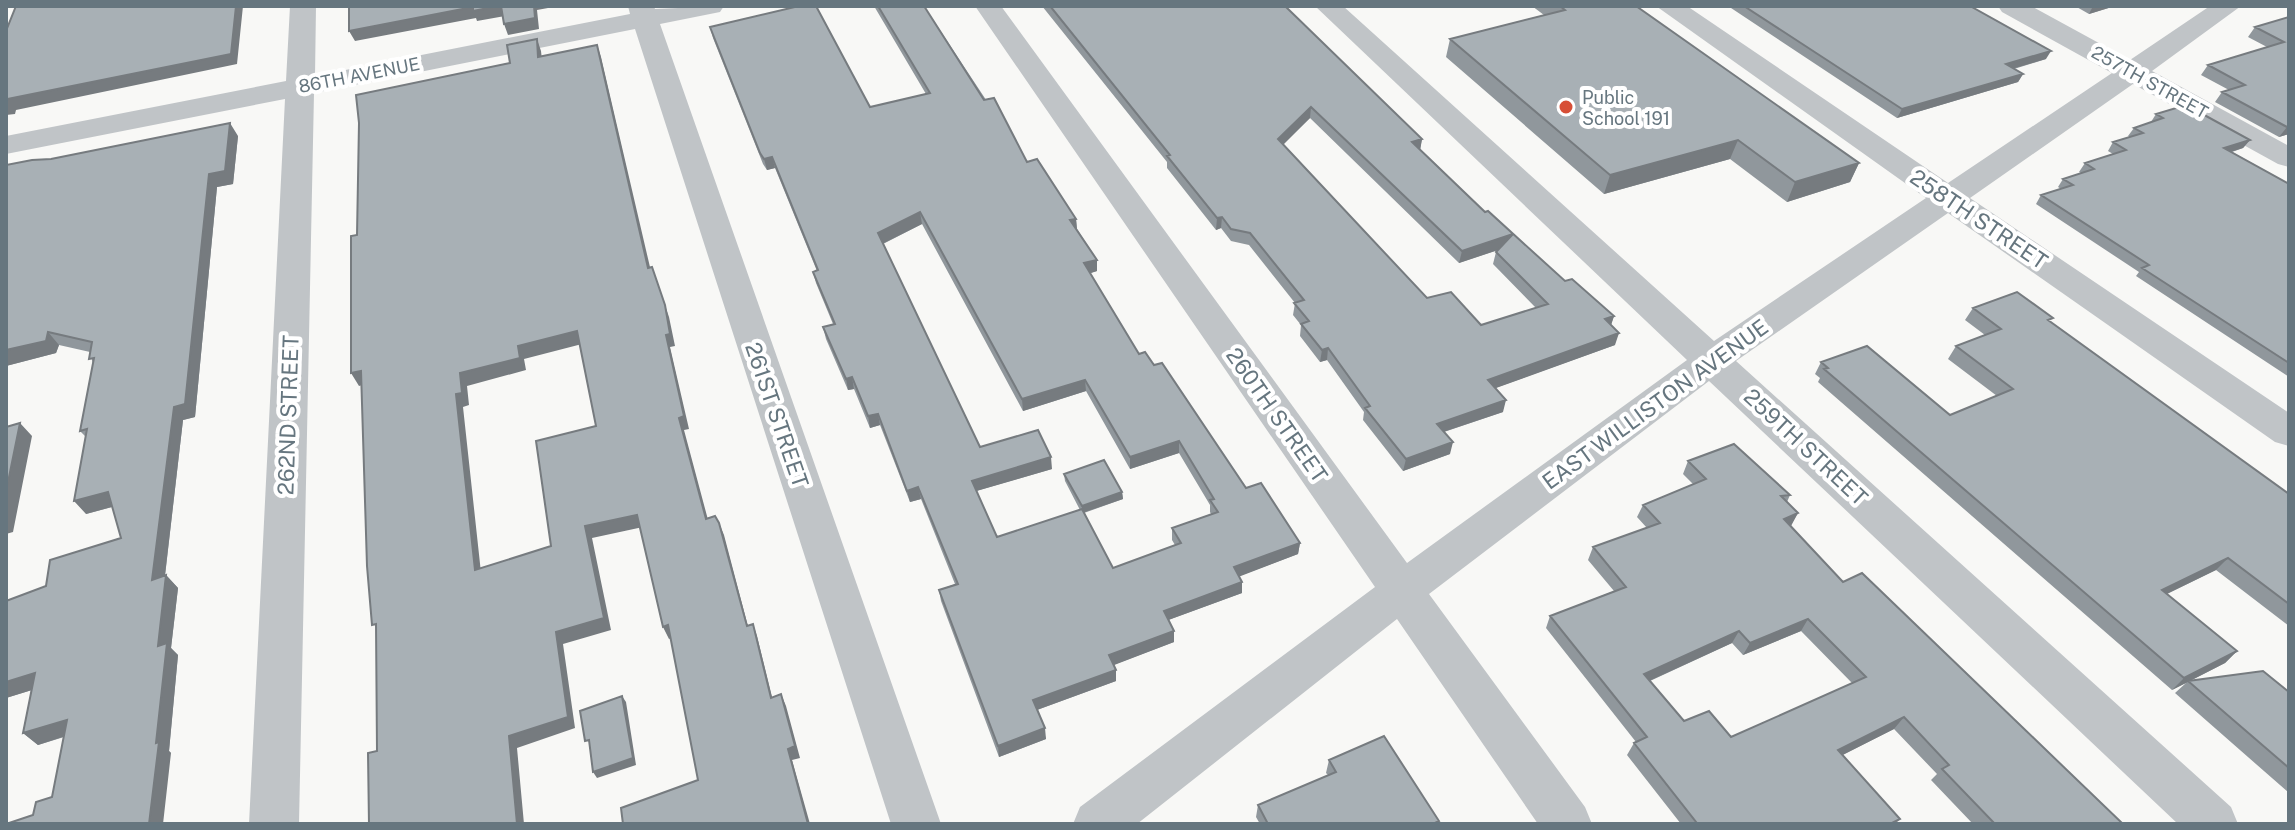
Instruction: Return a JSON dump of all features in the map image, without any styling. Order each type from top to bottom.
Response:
[{"type":"street","name":"262ND STREET","points":[[274,824],[303,6]]},
{"type":"street","name":"86TH AVENUE","points":[[6,145],[643,13],[711,6]]},
{"type":"street","name":"260TH STREET","points":[[988,6],[1567,824]]},
{"type":"street","name":"259TH STREET","points":[[1328,6],[2213,824]]},
{"type":"street","name":"258TH STREET","points":[[1669,6],[2289,432]]},
{"type":"street","name":"257TH STREET","points":[[2011,6],[2289,158]]},
{"type":"street","name":"EAST WILLISTON AVENUE","points":[[1098,824],[1402,590],[1712,360],[2228,6]]},
{"type":"street","name":"261ST STREET","points":[[643,13],[916,824]]},
{"type":"building","points":[[16,6],[236,6],[231,54],[8,99],[6,103],[6,31]]},
{"type":"building","points":[[349,6],[498,6],[473,11],[473,7],[349,31]]},
{"type":"building","points":[[501,6],[534,6],[535,18],[504,24]]},
{"type":"building","points":[[799,6],[816,6],[870,107],[930,93],[878,6],[924,6],[984,100],[994,98],[1027,162],[1037,159],[1076,219],[1070,220],[1097,260],[1084,263],[1139,354],[1145,352],[1154,365],[1162,363],[1246,488],[1261,483],[1300,543],[1234,567],[1242,582],[1164,611],[1174,631],[1109,655],[1116,670],[1033,700],[1045,728],[998,746],[939,590],[958,584],[918,487],[907,491],[878,414],[868,416],[852,377],[846,379],[823,327],[835,324],[813,272],[818,270],[772,157],[764,159],[760,153],[710,27]],"holes":[[[920,212],[1022,399],[1085,380],[1130,457],[1179,441],[1214,499],[1210,500],[1218,512],[1172,528],[1181,543],[1113,568],[1082,509],[997,537],[972,481],[1051,457],[1038,430],[980,447],[878,233]]]},
{"type":"building","points":[[1050,6],[1285,6],[1422,139],[1412,142],[1485,212],[1488,211],[1565,281],[1572,279],[1614,316],[1605,319],[1619,333],[1488,380],[1506,400],[1437,424],[1453,442],[1406,459],[1365,408],[1370,406],[1328,348],[1322,350],[1301,324],[1309,321],[1294,303],[1304,300],[1250,233],[1231,229],[1222,217],[1217,218],[1167,156],[1170,155]],"holes":[[[1311,107],[1462,251],[1513,234],[1496,252],[1548,304],[1481,325],[1451,292],[1427,298],[1278,139]]]},
{"type":"building","name":"Public School 191","points":[[1560,6],[1636,6],[1859,163],[1795,182],[1738,140],[1610,175],[1450,39],[1565,10]]},
{"type":"building","points":[[1744,6],[1970,6],[2051,51],[2006,64],[2023,74],[1902,109]]},
{"type":"building","points":[[2289,17],[2287,127],[2222,92],[2245,85],[2208,65],[2284,42],[2255,27]]},
{"type":"building","points":[[537,39],[538,57],[597,45],[648,268],[652,267],[665,305],[670,334],[666,335],[684,416],[679,418],[706,519],[715,516],[719,523],[747,626],[753,624],[771,698],[781,694],[795,746],[788,749],[808,824],[623,824],[621,808],[698,780],[668,625],[663,627],[637,515],[585,526],[604,618],[556,632],[568,717],[509,736],[517,824],[369,824],[368,753],[377,751],[376,624],[372,625],[367,566],[361,371],[351,373],[351,236],[357,235],[359,123],[356,95],[510,63],[507,45]],"holes":[[[577,331],[596,426],[536,441],[551,546],[475,570],[456,394],[462,393],[460,373],[520,358],[518,346]]]},
{"type":"building","points":[[2186,105],[2250,140],[2224,148],[2289,184],[2289,363],[2142,268],[2149,265],[2041,195],[2073,185],[2063,179],[2094,169],[2085,163],[2126,150],[2113,142],[2143,133],[2134,128],[2163,118],[2156,114]]},
{"type":"building","points":[[230,123],[225,171],[209,174],[185,404],[174,407],[152,580],[166,575],[158,646],[167,643],[149,824],[6,824],[33,815],[36,802],[52,797],[67,720],[23,733],[35,673],[6,682],[6,601],[46,586],[50,560],[121,538],[108,492],[74,501],[87,429],[80,431],[94,358],[89,359],[92,342],[48,332],[46,341],[6,350],[6,165]]},
{"type":"building","points":[[2017,292],[2053,318],[2048,320],[2289,494],[2289,604],[2228,558],[2162,590],[2237,651],[2184,678],[1824,369],[1828,368],[1821,362],[1867,346],[1950,415],[2013,389],[1956,346],[2001,329],[1973,308]]},
{"type":"building","points":[[20,423],[6,492],[6,427]]},
{"type":"building","points":[[1734,444],[1790,495],[1781,496],[1798,513],[1784,519],[1843,582],[1862,573],[2123,824],[1995,824],[1942,769],[1949,765],[1904,717],[1838,750],[1900,819],[1890,824],[1692,824],[1696,822],[1634,743],[1647,737],[1550,616],[1626,587],[1593,547],[1660,523],[1643,505],[1706,479],[1688,461]],"holes":[[[1808,619],[1866,677],[1731,737],[1709,711],[1684,721],[1644,674],[1739,631],[1750,643]]]},
{"type":"building","points":[[1104,460],[1122,492],[1082,506],[1064,474]]},
{"type":"building","points":[[2263,671],[2289,692],[2289,768],[2188,681]]},
{"type":"building","points":[[622,696],[633,758],[593,772],[589,740],[585,741],[580,711]]},
{"type":"building","points":[[1384,736],[1439,821],[1433,824],[1268,824],[1258,805],[1336,772],[1329,760]]},
{"type":"place","name":"Public School 191","points":[[1566,107]]}]
